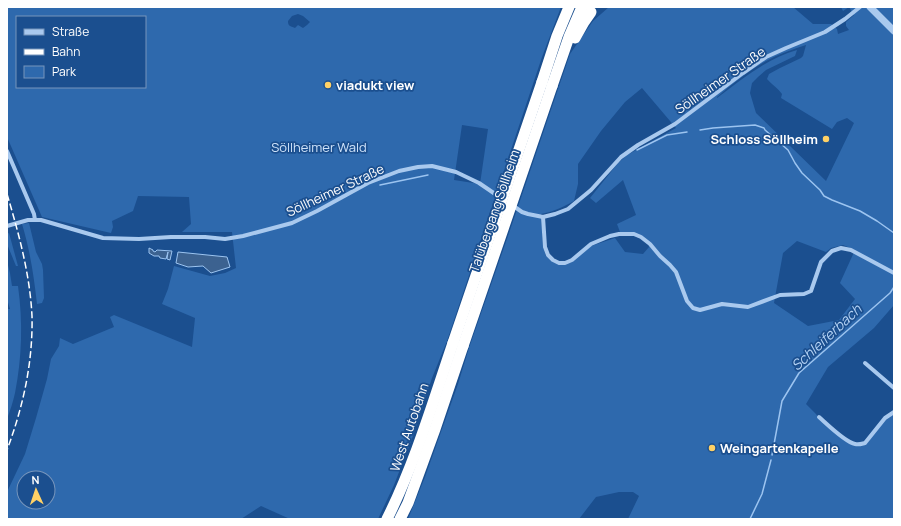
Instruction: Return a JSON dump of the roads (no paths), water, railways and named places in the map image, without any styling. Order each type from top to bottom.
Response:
[{"type":"highway","points":[[547,84],[555,43],[569,7]]},
{"type":"highway","points":[[547,84],[561,60],[569,50],[579,30],[586,10]]},
{"type":"highway","name":"Talübergang Söllheim","points":[[458,344],[547,84]]},
{"type":"highway","name":"West Autobahn","points":[[387,519],[410,469],[458,344]]},
{"type":"highway","name":"West Autobahn","points":[[400,519],[408,503],[435,429],[458,344]]},
{"type":"street","name":"Söllheimer Straße","points":[[7,226],[28,220],[41,220],[103,238],[232,238],[292,223],[368,183],[399,171],[432,166],[456,172],[470,179],[522,212],[543,217],[555,214],[568,209],[592,190],[621,157],[638,145],[675,124],[766,57],[825,32],[860,7]]},
{"type":"street","points":[[870,7],[894,31]]},
{"type":"street","points":[[7,151],[34,214],[35,220]]},
{"type":"street","points":[[543,217],[545,247],[548,255],[559,263],[565,263],[572,260],[591,244],[610,236],[619,234],[634,234],[641,237],[650,244],[676,272],[687,300],[693,308],[700,310],[722,304],[748,307],[780,295],[804,294],[811,291],[821,262],[832,251],[841,248],[851,250],[894,273]]},
{"type":"street","points":[[866,362],[894,388]]},
{"type":"street","points":[[819,417],[841,436],[854,444],[860,445],[865,443],[885,418],[894,412]]},
{"type":"waterway","points":[[700,130],[755,125],[764,128],[788,150],[802,173],[820,190],[824,196],[860,211],[894,233]]},
{"type":"waterway","points":[[637,150],[667,135],[687,132]]},
{"type":"waterway","points":[[380,185],[428,175]]},
{"type":"waterway","name":"Schleiferbach","points":[[772,455],[782,401],[799,373],[890,293],[894,287]]},
{"type":"waterway","name":"Schleiferbach","points":[[750,519],[762,494],[771,460]]},
{"type":"railway","points":[[7,194],[23,255],[29,285],[32,316],[29,368],[18,418],[7,450]]},
{"type":"place","name":"viadukt view","points":[[328,85]]},
{"type":"place","name":"Schloss Söllheim","points":[[826,139]]},
{"type":"place","name":"Weingartenkapelle","points":[[712,448]]},
{"type":"park label","name":"Söllheimer Wald","points":[[319,147]]}]
